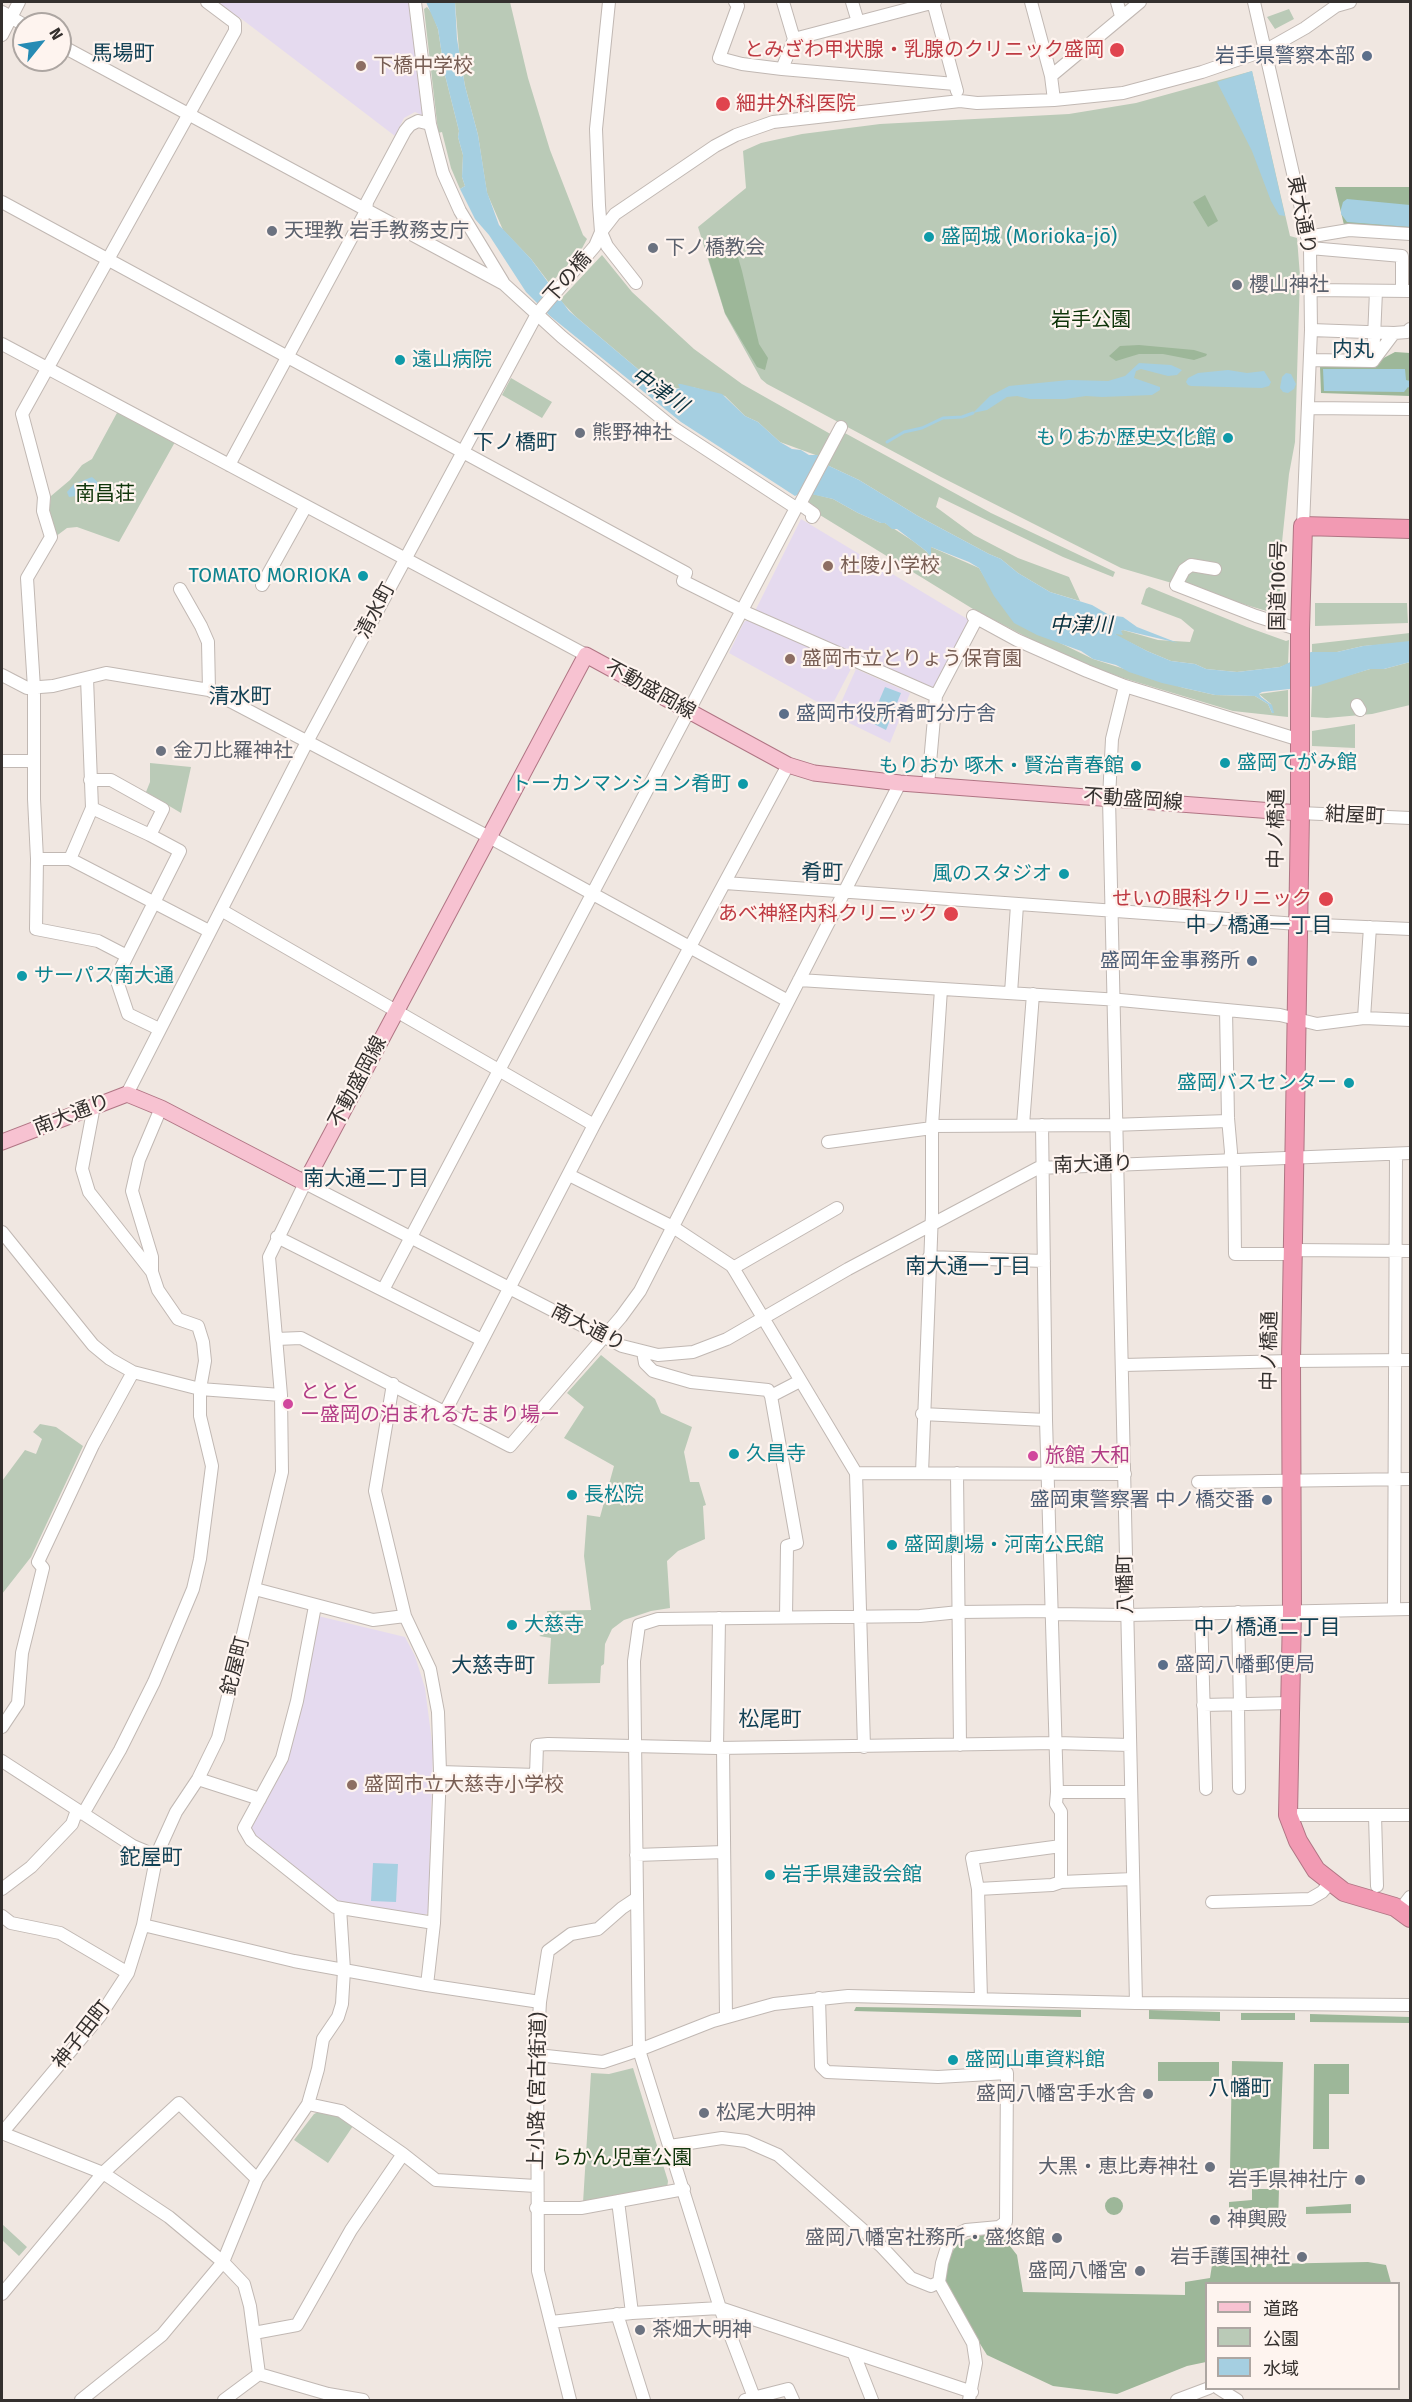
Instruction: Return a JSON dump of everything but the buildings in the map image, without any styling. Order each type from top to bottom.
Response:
[{"type":"highway","name":"国道106号","points":[[1300,719],[1303,526],[1410,529]]},
{"type":"highway","name":"中ノ橋通","points":[[1300,719],[1291,1361],[1292,1611],[1288,1815],[1298,1841],[1316,1870],[1331,1882],[1344,1892],[1395,1907],[1407,1908]]},
{"type":"main road","name":"不動盛岡線","points":[[305,1183],[586,655],[788,765],[814,773],[900,783],[1300,813]]},
{"type":"main road","name":"南大通り","points":[[2,1142],[127,1094],[160,1108],[305,1183]]},
{"type":"street","points":[[2,35],[6,15],[19,2]]},
{"type":"street","points":[[127,956],[98,942],[36,929],[34,688],[27,578],[51,537],[43,512],[44,497],[22,414],[46,367],[235,31],[235,23],[207,2]]},
{"type":"street","points":[[415,2],[430,124],[443,173],[460,211],[504,284]]},
{"type":"street","points":[[609,2],[596,129],[602,232],[606,246],[636,282]]},
{"type":"street","points":[[735,2],[738,6],[719,57],[742,64],[782,69],[955,84]]},
{"type":"street","points":[[782,69],[794,39],[783,2]]},
{"type":"street","points":[[852,2],[858,22]]},
{"type":"street","points":[[794,39],[934,2],[960,101]]},
{"type":"street","points":[[1031,2],[1051,76],[1054,100]]},
{"type":"street","points":[[1117,2],[1121,16]]},
{"type":"street","points":[[1051,76],[1140,2]]},
{"type":"street","name":"東大通り","points":[[1254,2],[1309,242],[1311,330],[1303,526]]},
{"type":"street","name":"下の橋","points":[[539,312],[595,246],[615,214],[686,165],[736,135],[788,119],[960,101],[977,103],[1054,100],[1123,93],[1202,72],[1266,50],[1305,28],[1336,6],[1350,2]]},
{"type":"street","points":[[72,51],[504,284],[672,427],[796,508],[383,1290]]},
{"type":"street","points":[[229,465],[366,211],[367,202],[405,131],[410,125],[418,122],[430,124]]},
{"type":"street","points":[[2,202],[686,573],[683,581],[742,611],[936,696]]},
{"type":"street","points":[[1309,242],[1349,230],[1410,234]]},
{"type":"street","points":[[1309,242],[1402,256],[1406,291],[1311,290]]},
{"type":"street","points":[[1373,361],[1376,291]]},
{"type":"street","name":"清水町","points":[[127,1094],[308,740],[404,558],[539,312]]},
{"type":"street","points":[[1311,330],[1394,333],[1407,332],[1410,329]]},
{"type":"street","points":[[1373,361],[1394,333]]},
{"type":"street","points":[[2,344],[586,655]]},
{"type":"street","points":[[1310,360],[1373,361]]},
{"type":"street","points":[[1308,408],[1410,409]]},
{"type":"street","points":[[812,517],[814,514],[800,504],[842,427]]},
{"type":"street","points":[[262,585],[306,506]]},
{"type":"street","points":[[1215,569],[1191,565],[1184,570],[1176,585],[1300,635]]},
{"type":"street","points":[[180,589],[208,642],[209,690]]},
{"type":"street","points":[[928,785],[936,696],[975,617],[1054,657],[1125,686],[1300,740]]},
{"type":"street","points":[[2,675],[27,688],[53,686],[106,674],[209,690],[489,837],[788,1001]]},
{"type":"street","points":[[70,860],[92,808],[87,678]]},
{"type":"street","name":"八幡町","points":[[1125,686],[1112,739],[1108,798],[1123,1365],[1136,2002]]},
{"type":"street","points":[[2,761],[34,761]]},
{"type":"street","points":[[445,1412],[594,1125],[788,765]]},
{"type":"street","points":[[90,780],[111,780],[163,809],[150,835]]},
{"type":"street","points":[[276,1339],[301,1338],[510,1446],[621,1317],[640,1291],[900,783]]},
{"type":"street","points":[[92,808],[180,851],[116,978],[128,1014],[159,1029]]},
{"type":"street","name":"紺屋町","points":[[1300,813],[1410,818]]},
{"type":"street","points":[[37,860],[70,860],[209,931]]},
{"type":"street","points":[[725,883],[1298,924],[1410,929]]},
{"type":"street","points":[[1011,993],[1017,904]]},
{"type":"street","points":[[221,910],[594,1125]]},
{"type":"street","points":[[1364,1018],[1370,927]]},
{"type":"street","points":[[799,980],[1114,999],[1280,1015],[1317,1024],[1364,1018],[1410,1020]]},
{"type":"street","points":[[922,1473],[922,1414],[932,1213],[932,1127],[941,989]]},
{"type":"street","points":[[1023,1125],[1033,994]]},
{"type":"street","points":[[1226,1010],[1228,1121],[1232,1152],[1235,1254],[1410,1251]]},
{"type":"street","points":[[94,1106],[82,1168],[89,1192],[152,1272]]},
{"type":"street","points":[[2,1889],[31,1867],[72,1824],[80,1812],[154,1682],[193,1589],[200,1559],[212,1466],[200,1416],[200,1389],[205,1361],[203,1342],[198,1326],[178,1319],[158,1290],[152,1272],[152,1257],[132,1191],[139,1160],[160,1108]]},
{"type":"street","points":[[828,1142],[932,1127],[1228,1121]]},
{"type":"street","points":[[1042,1125],[1046,1419],[1058,1792],[1056,1804],[1060,1812],[1060,1882]]},
{"type":"street","name":"南大通り","points":[[305,1183],[622,1347],[658,1355],[693,1352],[727,1339],[762,1317],[930,1224],[1041,1167],[1410,1153]]},
{"type":"street","points":[[1394,1609],[1396,1154]]},
{"type":"street","points":[[569,1175],[673,1227],[733,1268],[856,1473],[864,1747]]},
{"type":"street","name":"鉈屋町","points":[[143,1925],[157,1856],[176,1812],[198,1779],[218,1738],[282,1472],[281,1395],[268,1257],[305,1183]]},
{"type":"street","points":[[733,1268],[837,1208]]},
{"type":"street","points":[[2,1232],[93,1345],[110,1359],[133,1372],[200,1389],[281,1395]]},
{"type":"street","points":[[277,1237],[482,1340]]},
{"type":"street","points":[[929,1257],[1044,1261]]},
{"type":"street","points":[[643,1352],[645,1363],[653,1371],[667,1377],[691,1382],[768,1390],[771,1396],[797,1543],[787,1546],[786,1617]]},
{"type":"street","points":[[1123,1365],[1410,1360]]},
{"type":"street","points":[[2,1727],[18,1703],[22,1653],[43,1568],[38,1562],[93,1445],[133,1372]]},
{"type":"street","points":[[771,1396],[801,1381]]},
{"type":"street","points":[[393,1384],[375,1491],[405,1616],[430,1669],[438,1712],[440,1772],[434,1923],[427,1985]]},
{"type":"street","points":[[922,1414],[1046,1419]]},
{"type":"street","points":[[856,1473],[1125,1474]]},
{"type":"street","points":[[957,1473],[960,1745]]},
{"type":"street","points":[[1198,1482],[1410,1479]]},
{"type":"street","points":[[255,1589],[373,1620],[405,1616]]},
{"type":"street","points":[[315,1606],[297,1701],[282,1758],[244,1828],[251,1840],[335,1907],[434,1923]]},
{"type":"street","points":[[793,2400],[788,2389],[752,2399],[720,2308],[639,2050],[634,1661],[639,1625],[658,1619],[920,1616],[959,1612],[1048,1611],[1052,1614],[1127,1615],[1410,1609]]},
{"type":"street","points":[[1238,1612],[1239,1788]]},
{"type":"street","points":[[1201,1613],[1206,1788]]},
{"type":"street","points":[[719,1618],[726,2017]]},
{"type":"street","points":[[1203,1705],[1290,1704]]},
{"type":"street","points":[[440,1772],[536,1775],[537,1745],[720,1748],[1056,1743],[1130,1745]]},
{"type":"street","points":[[2,1761],[133,1846],[157,1856]]},
{"type":"street","points":[[198,1779],[260,1799]]},
{"type":"street","points":[[1058,1792],[1131,1792]]},
{"type":"street","points":[[1288,1815],[1410,1815]]},
{"type":"street","points":[[1376,1815],[1377,1886]]},
{"type":"street","points":[[981,2000],[978,1889],[972,1858],[1061,1846]]},
{"type":"street","points":[[636,1855],[724,1852]]},
{"type":"street","points":[[978,1889],[1133,1879]]},
{"type":"street","points":[[1212,1902],[1310,1899],[1322,1892],[1331,1882]]},
{"type":"street","points":[[540,2002],[548,1951],[571,1934],[598,1929],[637,1898]]},
{"type":"street","points":[[81,2400],[162,2335],[223,2262],[257,2179],[308,2104],[318,2069],[323,2039],[338,2017],[342,2004],[344,1970],[340,1908]]},
{"type":"street","points":[[2,1916],[11,1923],[60,1933],[128,1973]]},
{"type":"street","name":"上小路 (宮古街道)","points":[[143,1925],[294,1961],[427,1985],[540,2002],[537,2055],[536,2186],[538,2271],[570,2400]]},
{"type":"street","name":"神子田町","points":[[2,2133],[100,2016],[128,1973],[143,1925]]},
{"type":"street","points":[[537,2055],[603,2062],[726,2017],[774,2004],[848,1996],[981,2000],[1410,2005]]},
{"type":"street","points":[[551,2322],[617,2314],[720,2308],[970,2396],[976,2363],[973,2343],[939,2282],[948,2244],[958,2234],[966,2230],[999,2227],[1006,2222],[1006,2073],[938,2077],[827,2072],[821,2066],[819,1998]]},
{"type":"street","points":[[2,2294],[103,2173],[178,2103],[257,2179]]},
{"type":"street","points":[[308,2104],[341,2111],[436,2180],[536,2186]]},
{"type":"street","points":[[2,2133],[103,2173],[169,2217],[223,2262],[244,2284],[250,2306],[259,2374]]},
{"type":"street","points":[[670,2146],[722,2138],[746,2142],[778,2155],[881,2246],[911,2278],[931,2286],[939,2282]]},
{"type":"street","points":[[254,2333],[297,2325],[351,2230],[403,2154]]},
{"type":"street","points":[[536,2208],[581,2208],[684,2189]]},
{"type":"street","points":[[618,2201],[632,2313]]},
{"type":"street","points":[[617,2314],[644,2400]]},
{"type":"street","points":[[854,2354],[872,2400]]},
{"type":"street","points":[[259,2374],[325,2397],[363,2400]]},
{"type":"street","points":[[224,2400],[259,2374]]},
{"type":"street","points":[[1177,2400],[1205,2390]]},
{"type":"street","points":[[1221,2390],[1237,2400]]},
{"type":"shaded area","name":"下橋中学校","points":[[212,2],[412,2],[424,116],[415,112],[404,118],[395,136],[239,17],[234,19]]},
{"type":"shaded area","name":"杜陵小学校","points":[[801,519],[969,620],[932,690],[754,613]]},
{"type":"shaded area","name":"盛岡市立とりょう保育園","points":[[749,619],[853,665],[830,709],[729,653],[744,622]]},
{"type":"shaded area","points":[[856,669],[910,693],[890,743],[835,716]]},
{"type":"shaded area","name":"盛岡市立大慈寺小学校","points":[[318,1616],[405,1637],[415,1656],[425,1688],[433,1750],[428,1913],[421,1917],[336,1902],[257,1841],[249,1828],[287,1759]]},
{"type":"green space","points":[[455,2],[510,2],[528,78],[550,150],[583,235],[587,239],[580,252],[550,284],[531,259],[503,230],[487,193],[478,135],[465,86],[459,51]]},
{"type":"green space","points":[[427,7],[438,29],[445,75],[459,131],[458,137],[463,155],[462,177],[465,186],[460,189],[451,168],[442,132],[438,133],[424,9]]},
{"type":"green space","points":[[1289,9],[1294,19],[1275,29],[1267,17]]},
{"type":"green space","name":"岩手公園","points":[[1252,71],[1290,236],[1297,238],[1300,276],[1295,442],[1289,474],[1281,552],[1280,607],[1270,612],[1121,568],[941,477],[767,384],[761,379],[725,314],[698,227],[746,188],[743,151],[761,143],[802,134],[880,124],[1069,114],[1136,103]]},
{"type":"green space","points":[[1335,187],[1410,187],[1410,228],[1344,225]]},
{"type":"green space","points":[[1205,195],[1218,221],[1208,227],[1193,202]]},
{"type":"green space","points":[[732,243],[742,271],[759,344],[768,358],[765,370],[757,367],[725,313],[708,257],[711,253]]},
{"type":"green space","points":[[602,255],[632,292],[694,349],[742,384],[834,436],[821,457],[780,442],[758,422],[745,416],[725,396],[692,387],[666,389],[658,386],[575,316],[560,300]]},
{"type":"green space","points":[[1139,345],[1194,350],[1207,354],[1194,360],[1163,354],[1139,354],[1116,361],[1109,356],[1120,346]]},
{"type":"green space","points":[[1395,352],[1410,353],[1410,396],[1321,393],[1320,367],[1328,361],[1378,361]]},
{"type":"green space","points":[[511,378],[552,402],[542,418],[502,395]]},
{"type":"green space","name":"南昌荘","points":[[118,411],[175,442],[119,542],[77,527],[67,528],[55,537],[49,513],[51,496],[70,480],[82,465],[92,459]]},
{"type":"green space","points":[[843,432],[991,513],[1115,572],[1113,577],[1063,557],[939,497],[936,507],[974,535],[1018,558],[1069,577],[1080,601],[1050,592],[1018,573],[1001,559],[918,516],[859,480],[827,465]]},
{"type":"green space","points":[[809,493],[833,499],[858,513],[885,523],[913,541],[931,557],[931,547],[979,568],[999,600],[1054,640],[1093,659],[1184,688],[1215,695],[1255,696],[1268,704],[1272,713],[1271,704],[1259,694],[1288,690],[1288,717],[1233,711],[1123,678],[1061,655],[973,609],[815,512],[806,506]]},
{"type":"green space","points":[[1149,587],[1247,627],[1286,641],[1289,640],[1288,664],[1237,672],[1206,669],[1195,664],[1171,661],[1117,636],[1114,633],[1122,634],[1120,631],[1123,630],[1158,640],[1190,642],[1194,630],[1181,619],[1141,604],[1146,589]]},
{"type":"green space","points":[[1315,603],[1407,603],[1408,623],[1315,626]]},
{"type":"green space","points":[[1410,633],[1410,641],[1405,643],[1312,653],[1312,644]]},
{"type":"green space","points":[[1410,662],[1410,705],[1372,714],[1311,717],[1312,686],[1370,669],[1384,669]]},
{"type":"green space","points":[[1355,724],[1355,748],[1312,746],[1312,731]]},
{"type":"green space","points":[[150,763],[191,767],[181,813],[146,792],[150,782]]},
{"type":"green space","points":[[601,1355],[655,1399],[661,1413],[692,1427],[684,1452],[690,1482],[699,1482],[706,1505],[703,1506],[705,1539],[678,1551],[667,1561],[670,1608],[651,1611],[624,1620],[612,1629],[605,1644],[600,1683],[548,1684],[551,1638],[539,1636],[549,1631],[547,1611],[591,1610],[584,1556],[587,1515],[600,1517],[614,1466],[564,1438],[584,1407],[567,1393]]},
{"type":"green space","points":[[40,1424],[56,1427],[83,1446],[31,1557],[2,1594],[2,1481],[25,1450],[36,1454],[42,1439],[33,1432]]},
{"type":"green space","points":[[856,2007],[1081,2010],[1081,2017],[854,2011]]},
{"type":"green space","points":[[1149,2010],[1220,2012],[1220,2021],[1149,2019]]},
{"type":"green space","points":[[1241,2013],[1295,2013],[1295,2020],[1241,2020]]},
{"type":"green space","points":[[1310,2014],[1410,2017],[1410,2023],[1310,2022]]},
{"type":"green space","points":[[1232,2061],[1283,2062],[1279,2173],[1230,2170]]},
{"type":"green space","points":[[1158,2062],[1219,2062],[1219,2081],[1158,2081]]},
{"type":"green space","points":[[1314,2064],[1349,2064],[1349,2094],[1329,2094],[1329,2149],[1313,2149]]},
{"type":"green space","name":"らかん児童公園","points":[[633,2068],[668,2181],[667,2189],[583,2203],[591,2073],[609,2074]]},
{"type":"green space","points":[[320,2111],[339,2116],[353,2126],[328,2163],[294,2140],[314,2114]]},
{"type":"green space","points":[[1252,2189],[1279,2189],[1278,2224],[1260,2225],[1261,2208],[1229,2209],[1229,2202],[1252,2200]]},
{"type":"green space","points":[[1114,2197],[1120,2200],[1123,2206],[1120,2212],[1114,2215],[1108,2212],[1105,2206],[1108,2200]]},
{"type":"green space","points":[[1351,2204],[1351,2213],[1306,2214],[1306,2207]]},
{"type":"green space","points":[[2,2224],[27,2247],[19,2256],[2,2240]]},
{"type":"green space","points":[[999,2232],[1017,2255],[1023,2292],[1185,2295],[1185,2282],[1210,2278],[1212,2265],[1368,2262],[1386,2265],[1391,2282],[1205,2282],[1205,2362],[1187,2366],[1117,2394],[1053,2386],[987,2355],[946,2289],[946,2264],[956,2245],[973,2237]]},
{"type":"water","name":"中津川","points":[[426,2],[455,2],[457,39],[465,86],[478,135],[487,192],[499,225],[531,259],[569,311],[658,386],[672,390],[680,388],[678,384],[681,384],[722,394],[745,416],[758,422],[780,442],[809,455],[818,455],[827,465],[859,480],[918,516],[1001,559],[1018,573],[1050,592],[1092,605],[1109,615],[1123,617],[1137,627],[1178,643],[1123,630],[1121,631],[1123,635],[1115,634],[1171,661],[1195,664],[1206,669],[1237,672],[1280,667],[1311,652],[1337,652],[1363,646],[1410,641],[1410,662],[1384,669],[1370,669],[1317,686],[1259,694],[1272,705],[1274,713],[1268,704],[1255,696],[1215,695],[1162,683],[1116,665],[1093,659],[1081,651],[1037,635],[1014,623],[994,596],[979,568],[931,547],[931,557],[897,529],[892,529],[885,523],[858,513],[833,499],[802,492],[795,496],[681,422],[550,316],[526,292],[489,235],[475,219],[460,189],[465,186],[462,177],[463,155],[458,137],[459,131],[445,75],[438,29]]},
{"type":"water","points":[[1252,71],[1285,216],[1279,215],[1271,201],[1252,151],[1217,82]]},
{"type":"water","points":[[1347,199],[1410,205],[1410,227],[1347,222],[1341,214],[1341,209],[1343,202]]},
{"type":"water","points":[[1139,363],[1171,365],[1182,370],[1177,375],[1168,376],[1141,369],[1136,371],[1134,378],[1160,387],[1160,390],[1152,395],[1086,396],[1065,399],[1007,397],[987,410],[973,413],[990,396],[1009,386],[1069,380],[1108,381],[1125,376]]},
{"type":"water","points":[[1323,369],[1405,369],[1406,380],[1410,381],[1410,388],[1408,387],[1404,392],[1324,391]]},
{"type":"water","points":[[1228,370],[1247,373],[1264,371],[1271,382],[1269,386],[1262,388],[1191,386],[1186,382],[1188,378],[1198,373]]},
{"type":"water","points":[[1286,373],[1291,374],[1296,384],[1294,389],[1288,393],[1283,392],[1280,388],[1282,377]]},
{"type":"water","points":[[92,477],[100,484],[98,493],[87,501],[76,496],[69,497],[67,492],[74,484]]},
{"type":"water","points":[[885,687],[901,693],[886,730],[870,722]]},
{"type":"water","points":[[373,1863],[398,1864],[396,1902],[371,1901]]},
{"type":"waterway","points":[[887,442],[904,432],[922,428],[943,418],[962,417],[973,413]]},
{"type":"place","name":"とみざわ甲状腺・乳腺のクリニック盛岡","points":[[1117,50]]},
{"type":"place","name":"岩手県警察本部","points":[[1367,56]]},
{"type":"place","name":"下橋中学校","points":[[361,66]]},
{"type":"place","name":"細井外科医院","points":[[723,104]]},
{"type":"place","name":"天理教 岩手教務支庁","points":[[272,231]]},
{"type":"place","name":"盛岡城 (Morioka-jō)","points":[[929,237]]},
{"type":"place","name":"下ノ橋教会","points":[[653,248]]},
{"type":"place","name":"櫻山神社","points":[[1237,285]]},
{"type":"place","name":"遠山病院","points":[[400,360]]},
{"type":"place","name":"熊野神社","points":[[580,433]]},
{"type":"place","name":"もりおか歴史文化館","points":[[1228,438]]},
{"type":"place","name":"杜陵小学校","points":[[828,566]]},
{"type":"place","name":"TOMATO MORIOKA","points":[[363,576]]},
{"type":"place","name":"盛岡市立とりょう保育園","points":[[790,659]]},
{"type":"place","name":"盛岡市役所肴町分庁舎","points":[[784,714]]},
{"type":"place","name":"金刀比羅神社","points":[[161,751]]},
{"type":"place","name":"盛岡てがみ館","points":[[1225,763]]},
{"type":"place","name":"もりおか 啄木・賢治青春館","points":[[1136,766]]},
{"type":"place","name":"トーカンマンション肴町","points":[[743,784]]},
{"type":"place","name":"風のスタジオ","points":[[1064,874]]},
{"type":"place","name":"せいの眼科クリニック","points":[[1326,899]]},
{"type":"place","name":"あべ神経内科クリニック","points":[[951,914]]},
{"type":"place","name":"盛岡年金事務所","points":[[1252,961]]},
{"type":"place","name":"サーパス南大通","points":[[22,976]]},
{"type":"place","name":"盛岡バスセンター","points":[[1349,1083]]},
{"type":"place","name":"ととと ー盛岡の泊まれるたまり場ー","points":[[288,1404]]},
{"type":"place","name":"久昌寺","points":[[734,1454]]},
{"type":"place","name":"旅館 大和","points":[[1033,1456]]},
{"type":"place","name":"長松院","points":[[572,1495]]},
{"type":"place","name":"盛岡東警察署 中ノ橋交番","points":[[1267,1500]]},
{"type":"place","name":"盛岡劇場・河南公民館","points":[[892,1545]]},
{"type":"place","name":"大慈寺","points":[[512,1625]]},
{"type":"place","name":"盛岡八幡郵便局","points":[[1163,1665]]},
{"type":"place","name":"盛岡市立大慈寺小学校","points":[[352,1785]]},
{"type":"place","name":"岩手県建設会館","points":[[770,1875]]},
{"type":"place","name":"盛岡山車資料館","points":[[953,2060]]},
{"type":"place","name":"盛岡八幡宮手水舎","points":[[1148,2094]]},
{"type":"place","name":"松尾大明神","points":[[704,2113]]},
{"type":"place","name":"大黒・恵比寿神社","points":[[1210,2167]]},
{"type":"place","name":"岩手県神社庁","points":[[1360,2180]]},
{"type":"place","name":"神輿殿","points":[[1215,2220]]},
{"type":"place","name":"盛岡八幡宮社務所・盛悠館","points":[[1057,2238]]},
{"type":"place","name":"岩手護国神社","points":[[1302,2257]]},
{"type":"place","name":"盛岡八幡宮","points":[[1140,2271]]},
{"type":"place","name":"茶畑大明神","points":[[640,2330]]},
{"type":"district","name":"馬場町","points":[[123,54]]},
{"type":"district","name":"内丸","points":[[1353,350]]},
{"type":"district","name":"下ノ橋町","points":[[515,443]]},
{"type":"district","name":"清水町","points":[[240,697]]},
{"type":"district","name":"肴町","points":[[822,873]]},
{"type":"district","name":"中ノ橋通一丁目","points":[[1259,926]]},
{"type":"district","name":"南大通二丁目","points":[[366,1179]]},
{"type":"district","name":"南大通一丁目","points":[[968,1267]]},
{"type":"district","name":"中ノ橋通二丁目","points":[[1267,1628]]},
{"type":"district","name":"大慈寺町","points":[[493,1666]]},
{"type":"district","name":"松尾町","points":[[770,1720]]},
{"type":"district","name":"鉈屋町","points":[[151,1858]]},
{"type":"district","name":"八幡町","points":[[1240,2089]]}]
